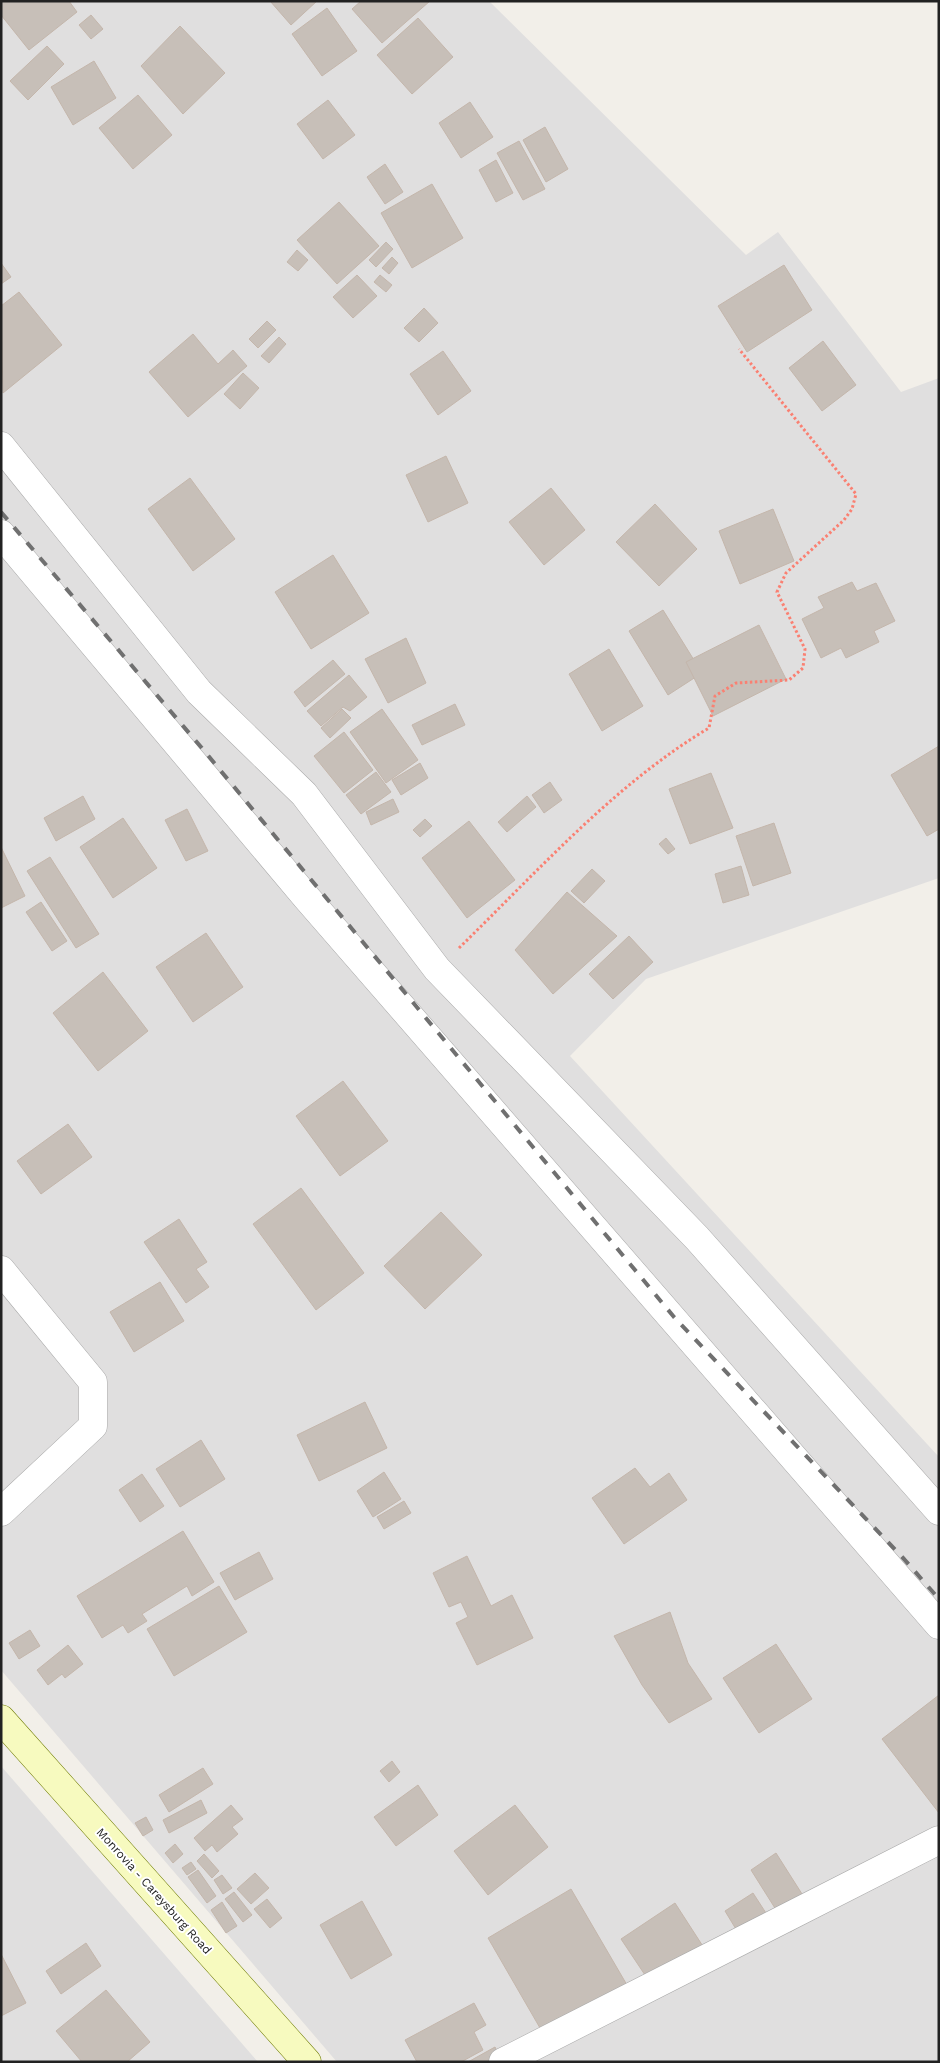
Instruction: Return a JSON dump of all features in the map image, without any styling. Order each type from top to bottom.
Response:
[{"type":"main road","name":"Monrovia - Careysburg Road","points":[[1,1719],[307,2062]]},
{"type":"street","points":[[1,446],[199,692],[304,794],[437,969],[697,1238],[939,1510]]},
{"type":"street","points":[[1,534],[306,897],[939,1625]]},
{"type":"street","points":[[1,1270],[93,1382],[93,1426],[1,1512]]},
{"type":"street","points":[[503,2062],[939,1840]]},
{"type":"path","points":[[437,969],[624,788],[680,746],[709,728],[715,696],[736,684],[789,680],[803,668],[805,650],[777,592],[786,573],[844,520],[852,509],[856,494],[739,348]]},
{"type":"shaded area","points":[[1,1],[489,1],[746,255],[778,232],[901,392],[939,378],[939,878],[646,979],[570,1056],[939,1457],[939,2062],[337,2062],[1,1670]]},
{"type":"shaded area","points":[[1,1766],[258,2062],[1,2062]]},
{"type":"building","points":[[1,1],[69,1],[77,12],[29,50],[1,15]]},
{"type":"building","points":[[270,1],[317,1],[291,25]]},
{"type":"building","points":[[361,1],[430,1],[382,43],[352,9]]},
{"type":"building","points":[[327,8],[357,51],[322,76],[292,34]]},
{"type":"building","points":[[91,15],[103,29],[91,39],[79,25]]},
{"type":"building","points":[[418,18],[453,57],[412,94],[377,55]]},
{"type":"building","points":[[180,26],[225,73],[183,114],[141,66]]},
{"type":"building","points":[[47,46],[64,64],[28,100],[10,81]]},
{"type":"building","points":[[94,61],[116,98],[73,125],[51,87]]},
{"type":"building","points":[[138,95],[172,135],[133,169],[99,128]]},
{"type":"building","points":[[328,100],[355,135],[323,159],[297,124]]},
{"type":"building","points":[[470,102],[493,137],[461,158],[439,123]]},
{"type":"building","points":[[545,127],[568,169],[546,182],[523,140]]},
{"type":"building","points":[[519,141],[545,189],[523,200],[497,153]]},
{"type":"building","points":[[496,160],[513,193],[496,202],[479,170]]},
{"type":"building","points":[[385,164],[403,192],[385,204],[367,177]]},
{"type":"building","points":[[432,184],[463,238],[412,268],[381,213]]},
{"type":"building","points":[[339,202],[379,246],[337,284],[297,240]]},
{"type":"building","points":[[386,242],[393,249],[376,267],[369,260]]},
{"type":"building","points":[[297,250],[308,260],[298,271],[287,262]]},
{"type":"building","points":[[392,257],[398,263],[389,274],[382,268]]},
{"type":"building","points":[[1,263],[11,277],[1,284]]},
{"type":"building","points":[[784,265],[812,310],[747,352],[718,306]]},
{"type":"building","points":[[357,275],[377,296],[353,318],[333,297]]},
{"type":"building","points":[[380,275],[392,285],[386,292],[374,282]]},
{"type":"building","points":[[19,292],[62,345],[3,393],[1,306]]},
{"type":"building","points":[[424,308],[438,323],[419,342],[404,328]]},
{"type":"building","points":[[267,321],[276,330],[258,348],[249,339]]},
{"type":"building","points":[[193,334],[218,364],[233,350],[247,366],[188,417],[149,372]]},
{"type":"building","points":[[279,337],[286,344],[269,363],[261,356]]},
{"type":"building","points":[[823,341],[856,385],[822,411],[789,368]]},
{"type":"building","points":[[443,351],[471,391],[438,415],[410,374]]},
{"type":"building","points":[[243,373],[259,388],[240,409],[224,394]]},
{"type":"building","points":[[446,456],[468,503],[428,522],[406,475]]},
{"type":"building","points":[[190,478],[235,539],[193,571],[148,509]]},
{"type":"building","points":[[551,488],[585,530],[544,565],[509,522]]},
{"type":"building","points":[[655,504],[697,549],[659,586],[616,542]]},
{"type":"building","points":[[773,509],[794,561],[740,584],[719,531]]},
{"type":"building","points":[[333,555],[369,613],[311,649],[275,592]]},
{"type":"building","points":[[852,582],[857,591],[876,583],[895,621],[874,631],[879,642],[846,658],[841,648],[821,658],[802,619],[824,608],[818,597]]},
{"type":"building","points":[[663,610],[702,673],[668,695],[629,631]]},
{"type":"building","points":[[759,625],[786,679],[713,716],[686,662]]},
{"type":"building","points":[[406,638],[426,683],[388,703],[365,659]]},
{"type":"building","points":[[609,649],[643,706],[602,731],[569,674]]},
{"type":"building","points":[[333,660],[345,674],[305,707],[294,692]]},
{"type":"building","points":[[349,675],[367,697],[350,711],[343,707],[321,726],[307,711]]},
{"type":"building","points":[[455,704],[465,725],[422,745],[412,725]]},
{"type":"building","points":[[342,709],[351,718],[330,738],[321,728]]},
{"type":"building","points":[[382,709],[418,760],[386,783],[350,732]]},
{"type":"building","points":[[344,732],[373,770],[344,793],[314,756]]},
{"type":"building","points":[[939,746],[939,829],[927,836],[891,775]]},
{"type":"building","points":[[420,763],[428,778],[401,795],[392,780]]},
{"type":"building","points":[[376,772],[391,792],[361,814],[346,795]]},
{"type":"building","points":[[711,773],[733,828],[690,844],[669,789]]},
{"type":"building","points":[[550,782],[562,800],[544,813],[532,795]]},
{"type":"building","points":[[83,796],[95,819],[56,841],[44,818]]},
{"type":"building","points":[[527,796],[536,807],[507,832],[498,822]]},
{"type":"building","points":[[393,799],[399,812],[371,825],[366,812]]},
{"type":"building","points":[[187,809],[208,851],[186,861],[165,820]]},
{"type":"building","points":[[123,818],[157,868],[113,898],[80,847]]},
{"type":"building","points":[[425,819],[432,826],[420,837],[413,830]]},
{"type":"building","points":[[469,821],[515,880],[467,918],[422,858]]},
{"type":"building","points":[[774,823],[791,873],[753,886],[736,836]]},
{"type":"building","points":[[666,838],[675,849],[668,854],[659,844]]},
{"type":"building","points":[[1,847],[25,896],[1,908]]},
{"type":"building","points":[[50,857],[99,934],[76,948],[27,871]]},
{"type":"building","points":[[741,866],[749,895],[723,903],[715,874]]},
{"type":"building","points":[[592,869],[605,881],[584,903],[571,891]]},
{"type":"building","points":[[567,892],[617,936],[553,994],[515,950]]},
{"type":"building","points":[[41,902],[67,941],[52,951],[26,912]]},
{"type":"building","points":[[206,933],[243,987],[193,1022],[156,967]]},
{"type":"building","points":[[629,936],[653,962],[613,999],[589,974]]},
{"type":"building","points":[[103,972],[148,1031],[98,1071],[53,1013]]},
{"type":"building","points":[[343,1081],[388,1141],[340,1176],[296,1116]]},
{"type":"building","points":[[68,1124],[92,1157],[41,1194],[17,1161]]},
{"type":"building","points":[[301,1188],[364,1273],[316,1310],[253,1224]]},
{"type":"building","points":[[441,1212],[482,1255],[425,1309],[384,1266]]},
{"type":"building","points":[[179,1219],[207,1262],[196,1269],[209,1287],[186,1303],[144,1242]]},
{"type":"building","points":[[160,1282],[184,1321],[134,1352],[110,1312]]},
{"type":"building","points":[[365,1402],[387,1448],[319,1481],[297,1435]]},
{"type":"building","points":[[201,1440],[225,1479],[180,1507],[156,1469]]},
{"type":"building","points":[[635,1468],[650,1487],[669,1473],[687,1500],[624,1544],[592,1498]]},
{"type":"building","points":[[384,1472],[401,1499],[373,1517],[357,1491]]},
{"type":"building","points":[[142,1474],[164,1506],[140,1522],[119,1490]]},
{"type":"building","points":[[404,1501],[411,1513],[384,1529],[377,1517]]},
{"type":"building","points":[[183,1531],[214,1582],[192,1596],[187,1586],[142,1614],[147,1621],[128,1633],[123,1625],[102,1638],[77,1596]]},
{"type":"building","points":[[259,1552],[273,1579],[235,1600],[220,1573]]},
{"type":"building","points":[[467,1556],[491,1606],[512,1595],[533,1638],[477,1665],[456,1623],[468,1617],[461,1602],[449,1607],[433,1573]]},
{"type":"building","points":[[219,1586],[247,1632],[174,1676],[147,1629]]},
{"type":"building","points":[[670,1612],[688,1663],[712,1699],[669,1723],[642,1685],[614,1636]]},
{"type":"building","points":[[30,1630],[40,1646],[19,1659],[9,1643]]},
{"type":"building","points":[[776,1644],[812,1699],[759,1733],[723,1678]]},
{"type":"building","points":[[68,1645],[83,1664],[65,1678],[62,1674],[48,1685],[37,1670]]},
{"type":"building","points":[[939,1695],[939,1813],[882,1739]]},
{"type":"building","points":[[392,1761],[400,1772],[389,1782],[380,1771]]},
{"type":"building","points":[[203,1768],[213,1784],[169,1812],[159,1795]]},
{"type":"building","points":[[418,1785],[438,1815],[396,1846],[374,1817]]},
{"type":"building","points":[[201,1800],[207,1813],[169,1833],[163,1820]]},
{"type":"building","points":[[231,1805],[243,1819],[232,1827],[238,1834],[217,1852],[212,1845],[205,1851],[194,1838]]},
{"type":"building","points":[[515,1805],[548,1847],[488,1895],[454,1851]]},
{"type":"building","points":[[146,1817],[153,1830],[143,1836],[135,1823]]},
{"type":"building","points":[[175,1844],[183,1854],[173,1863],[165,1853]]},
{"type":"building","points":[[776,1853],[816,1916],[790,1932],[751,1870]]},
{"type":"building","points":[[204,1854],[219,1871],[212,1878],[197,1861]]},
{"type":"building","points":[[191,1862],[196,1869],[187,1875],[182,1868]]},
{"type":"building","points":[[198,1870],[216,1896],[207,1903],[188,1877]]},
{"type":"building","points":[[255,1873],[269,1888],[251,1904],[237,1889]]},
{"type":"building","points":[[222,1875],[232,1888],[223,1894],[214,1880]]},
{"type":"building","points":[[571,1889],[634,1997],[551,2047],[488,1938]]},
{"type":"building","points":[[234,1892],[252,1915],[243,1922],[225,1899]]},
{"type":"building","points":[[753,1893],[777,1930],[748,1949],[725,1911]]},
{"type":"building","points":[[267,1899],[282,1918],[270,1928],[254,1909]]},
{"type":"building","points":[[362,1901],[392,1955],[351,1979],[320,1925]]},
{"type":"building","points":[[222,1902],[237,1926],[226,1933],[211,1910]]},
{"type":"building","points":[[675,1903],[706,1951],[653,1987],[621,1939]]},
{"type":"building","points":[[86,1943],[101,1966],[61,1994],[46,1971]]},
{"type":"building","points":[[1,1954],[26,2003],[1,2016]]},
{"type":"building","points":[[106,1990],[150,2042],[127,2062],[82,2062],[56,2031]]},
{"type":"building","points":[[474,2003],[486,2025],[474,2032],[483,2050],[461,2062],[417,2062],[405,2040]]},
{"type":"building","points":[[495,2047],[503,2062],[468,2062]]},
{"type":"railway","points":[[1,512],[201,747],[674,1317],[904,1559],[939,1599]]}]
